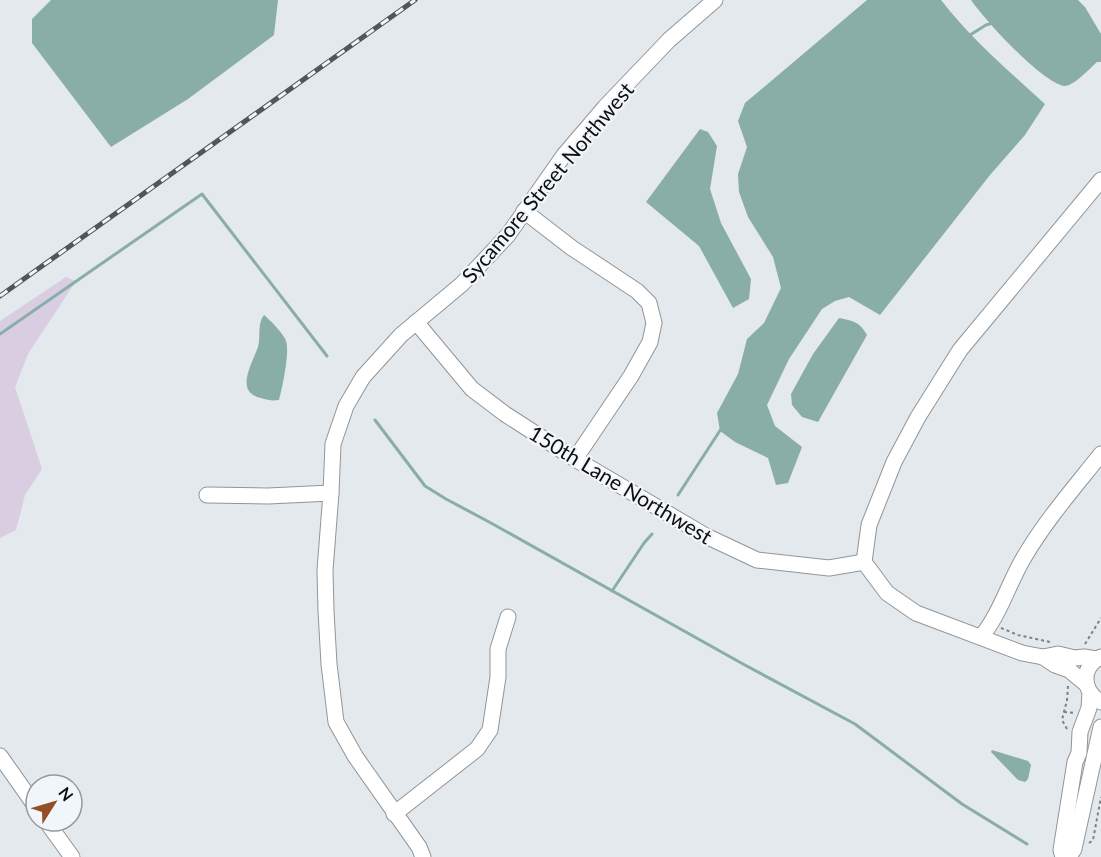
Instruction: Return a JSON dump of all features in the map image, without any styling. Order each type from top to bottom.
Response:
[{"type":"street","name":"Sycamore Street Northwest","points":[[423,857],[419,847],[355,756],[336,722],[329,664],[325,570],[333,444],[346,406],[363,377],[401,335],[462,284],[508,235],[564,155],[605,107],[669,40],[715,0]]},
{"type":"street","points":[[1092,693],[1070,670],[1043,657],[1023,653],[915,613],[887,593],[864,562],[868,525],[894,462],[918,417],[960,350],[1096,199],[1101,180]]},
{"type":"street","points":[[524,212],[572,248],[637,291],[649,303],[654,323],[650,342],[631,376],[575,459]]},
{"type":"street","name":"150th Lane Northwest","points":[[416,322],[472,389],[505,414],[575,459],[706,536],[757,560],[830,568],[864,562]]},
{"type":"street","points":[[981,637],[991,625],[1023,559],[1051,517],[1101,454]]},
{"type":"street","points":[[207,495],[268,496],[331,493]]},
{"type":"street","points":[[394,814],[477,749],[490,730],[498,678],[498,649],[508,617]]},
{"type":"street","points":[[1043,657],[1058,654],[1075,658],[1099,658]]},
{"type":"street","points":[[1063,857],[1061,850],[1075,762],[1079,753],[1080,732],[1092,693],[1088,670],[1099,658]]},
{"type":"street","points":[[1069,857],[1076,842],[1101,727]]},
{"type":"street","points":[[0,756],[24,790]]},
{"type":"street","points":[[55,833],[72,857]]},
{"type":"path","points":[[1084,645],[1100,621]]},
{"type":"path","points":[[991,625],[1018,635],[1053,642]]},
{"type":"path","points":[[1064,679],[1069,687],[1062,720],[1079,753]]},
{"type":"shaded area","points":[[51,0],[278,0],[274,35],[188,99],[111,147],[32,43],[32,19]]},
{"type":"shaded area","points":[[867,0],[941,0],[1004,67],[1045,104],[1025,135],[990,175],[880,315],[849,297],[835,301],[822,309],[789,359],[767,405],[775,426],[802,447],[788,483],[776,485],[768,458],[735,442],[720,431],[717,413],[738,374],[747,339],[764,323],[781,288],[773,257],[748,217],[739,192],[738,174],[747,147],[738,121],[745,103]]},
{"type":"shaded area","points":[[971,0],[1078,0],[1085,7],[1101,34],[1101,62],[1097,62],[1068,86],[1054,82],[1014,49]]},
{"type":"shaded area","points":[[700,129],[708,132],[717,146],[710,189],[721,223],[751,279],[749,299],[733,308],[699,246],[646,202]]},
{"type":"shaded area","points":[[66,277],[76,281],[28,354],[15,387],[42,469],[25,495],[16,530],[0,538],[0,321]]},
{"type":"shaded area","points":[[264,315],[283,335],[287,346],[279,400],[261,398],[248,390],[247,377],[258,347]]},
{"type":"shaded area","points":[[839,318],[855,322],[867,335],[818,422],[802,417],[792,405],[791,394],[813,354]]},
{"type":"shaded area","points":[[992,750],[1028,761],[1031,765],[1028,779],[1025,782],[1018,780],[991,752]]},
{"type":"waterway","points":[[970,35],[993,23]]},
{"type":"waterway","points":[[0,334],[202,194],[327,356]]},
{"type":"waterway","points":[[375,420],[425,486],[855,724],[962,804],[1027,844]]},
{"type":"waterway","points":[[678,495],[721,429]]},
{"type":"waterway","points":[[612,591],[652,534]]},
{"type":"railway","points":[[0,296],[415,0]]}]
